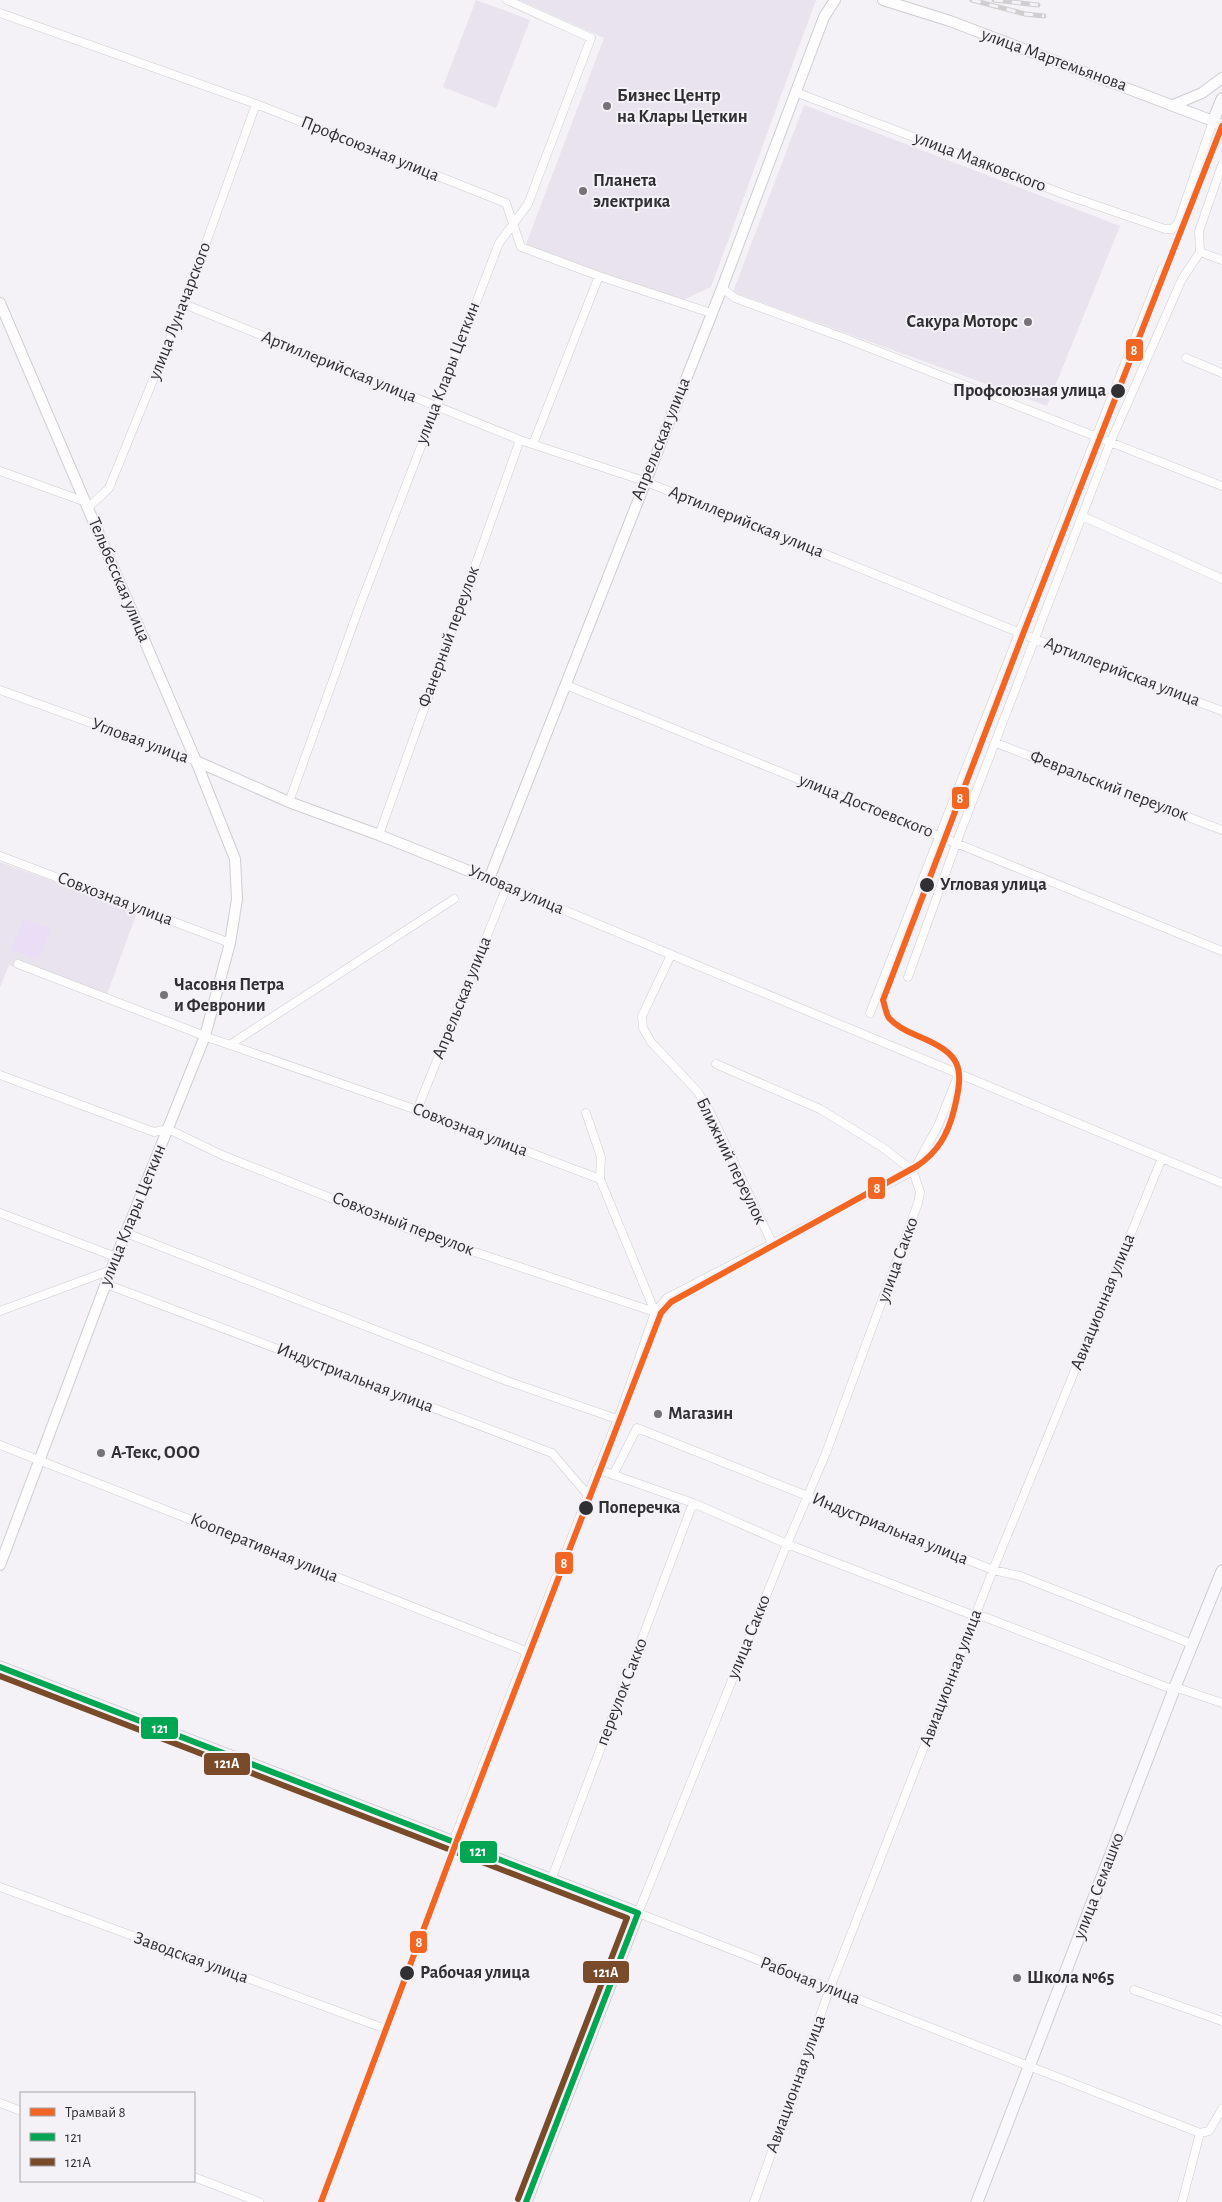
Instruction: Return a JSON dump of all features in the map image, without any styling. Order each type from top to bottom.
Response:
[{"type":"main road","points":[[1217,124],[1222,99]]},
{"type":"main road","name":"улица Семашко","points":[[977,2202],[1192,1644],[1222,1572]]},
{"type":"main road","name":"Рабочая улица","points":[[0,1667],[638,1913]]},
{"type":"main road","name":"улица Сакко","points":[[526,2202],[638,1913]]},
{"type":"street","name":"улица Клары Цеткин","points":[[288,802],[435,406],[499,243],[528,204],[591,38],[507,0]]},
{"type":"street","name":"Апрельская улица","points":[[489,879],[644,481],[722,288],[824,17],[835,0]]},
{"type":"street","name":"улица Мартемьянова","points":[[883,0],[950,21],[1173,105],[1217,124]]},
{"type":"street","name":"Профсоюзная улица","points":[[0,13],[256,104],[506,203],[521,247],[599,276],[711,313]]},
{"type":"street","points":[[1173,105],[1202,94],[1222,78]]},
{"type":"street","name":"улица Маяковского","points":[[795,92],[1066,195],[1165,229],[1172,229],[1178,223],[1217,124]]},
{"type":"street","name":"улица Луначарского","points":[[87,505],[109,488],[184,304],[256,104]]},
{"type":"street","points":[[908,977],[956,844],[1110,443],[1182,279],[1200,252],[1199,231],[1222,165]]},
{"type":"street","points":[[1200,252],[1222,260]]},
{"type":"street","points":[[870,1013],[1162,269]]},
{"type":"street","points":[[533,444],[599,276]]},
{"type":"street","points":[[722,288],[735,298],[847,339],[1222,486]]},
{"type":"street","name":"Тельбесская улица","points":[[0,303],[196,761],[235,859]]},
{"type":"street","name":"Артиллерийская улица","points":[[184,304],[520,440],[644,481],[1222,711]]},
{"type":"street","points":[[1186,358],[1222,372]]},
{"type":"street","name":"Фанерный переулок","points":[[379,835],[520,440]]},
{"type":"street","points":[[0,471],[87,505]]},
{"type":"street","points":[[1082,516],[1222,579]]},
{"type":"street","name":"улица Достоевского","points":[[566,685],[940,835],[956,844],[1222,951]]},
{"type":"street","name":"Угловая улица","points":[[0,690],[196,761],[288,802],[379,835],[508,886],[1222,1184]]},
{"type":"street","name":"Февральский переулок","points":[[996,743],[1222,830]]},
{"type":"street","name":"Совхозная улица","points":[[0,856],[230,943]]},
{"type":"street","name":"улица Клары Цеткин","points":[[0,1564],[116,1257],[204,1036],[230,943],[238,899],[235,859]]},
{"type":"street","name":"Апрельская улица","points":[[416,1110],[508,886]]},
{"type":"street","points":[[232,1044],[454,899]]},
{"type":"street","name":"Ближний переулок","points":[[671,955],[642,1016],[643,1028],[651,1042],[698,1092],[709,1110],[772,1243]]},
{"type":"street","name":"Совхозная улица","points":[[18,964],[204,1036],[232,1044],[416,1110],[600,1179]]},
{"type":"street","points":[[716,1064],[820,1109],[882,1146],[913,1171]]},
{"type":"street","points":[[453,1842],[588,1496],[655,1312],[667,1298],[913,1171],[938,1126],[959,1073]]},
{"type":"street","points":[[0,1075],[154,1132],[168,1129]]},
{"type":"street","points":[[586,1113],[601,1157],[600,1179],[655,1312]]},
{"type":"street","name":"Совхозный переулок","points":[[168,1129],[222,1155],[424,1235],[655,1312]]},
{"type":"street","name":"Авиационная улица","points":[[754,2202],[830,1988],[975,1616],[1162,1158]]},
{"type":"street","name":"улица Сакко","points":[[638,1913],[858,1371],[918,1203],[920,1192],[913,1171]]},
{"type":"street","points":[[0,1213],[116,1257]]},
{"type":"street","points":[[126,1233],[507,1381],[617,1419]]},
{"type":"street","points":[[0,1311],[111,1270]]},
{"type":"street","name":"Индустриальная улица","points":[[106,1284],[552,1453],[588,1496]]},
{"type":"street","name":"Индустриальная улица","points":[[613,1475],[637,1428],[993,1570],[1020,1576],[1192,1644]]},
{"type":"street","name":"Кооперативная улица","points":[[0,1445],[528,1652]]},
{"type":"street","points":[[598,1469],[694,1504],[787,1544],[975,1616],[982,1616],[1175,1688],[1222,1703]]},
{"type":"street","name":"переулок Сакко","points":[[552,1880],[694,1504]]},
{"type":"street","name":"Заводская улица","points":[[0,1887],[383,2028]]},
{"type":"street","name":"Рабочая улица","points":[[638,1913],[1200,2133]]},
{"type":"street","points":[[1134,1990],[1222,2021]]},
{"type":"street","points":[[0,2102],[20,2111]]},
{"type":"street","points":[[1182,2202],[1200,2133],[1209,2131],[1222,2109]]},
{"type":"street","points":[[195,2177],[259,2202]]},
{"type":"shaded area","points":[[476,0],[530,20],[496,108],[443,87]]},
{"type":"shaded area","points":[[519,0],[816,0],[711,287],[683,300],[525,247],[604,38]]},
{"type":"shaded area","points":[[804,105],[1120,226],[1047,406],[733,292]]},
{"type":"shaded area","points":[[0,862],[137,912],[105,1000],[9,965],[0,987]]},
{"type":"shaded area","points":[[24,919],[51,929],[38,960],[11,949]]},
{"type":"railway","points":[[972,0],[1025,14],[1044,16]]},
{"type":"railway","points":[[994,0],[1038,5]]},
{"type":"tram line","name":"8","points":[[321,2202],[459,1835],[661,1313],[671,1302],[917,1166],[931,1155],[949,1127],[959,1082],[959,1072],[956,1063],[943,1049],[903,1029],[892,1021],[887,1014],[883,1000],[1023,634],[1222,126]]},
{"type":"transit line","name":"121","points":[[0,1667],[638,1913]]},
{"type":"transit line","name":"121А","points":[[0,1676],[627,1918],[518,2199]]},
{"type":"transit line","name":"121","points":[[526,2202],[638,1913]]},
{"type":"place","name":"Бизнес Центр на Клары Цеткин","points":[[607,106]]},
{"type":"place","name":"Планета электрика","points":[[583,191]]},
{"type":"place","name":"Сакура Моторс","points":[[1028,322]]},
{"type":"place","name":"Профсоюзная улица","points":[[1118,391]]},
{"type":"place","name":"Угловая улица","points":[[927,885]]},
{"type":"place","name":"Часовня Петра и Февронии","points":[[164,995]]},
{"type":"place","name":"Магазин","points":[[658,1414]]},
{"type":"place","name":"А-Текс, ООО","points":[[101,1453]]},
{"type":"place","name":"Поперечка","points":[[586,1508]]},
{"type":"place","name":"Рабочая улица","points":[[407,1973]]},
{"type":"place","name":"Школа №65","points":[[1017,1978]]}]
